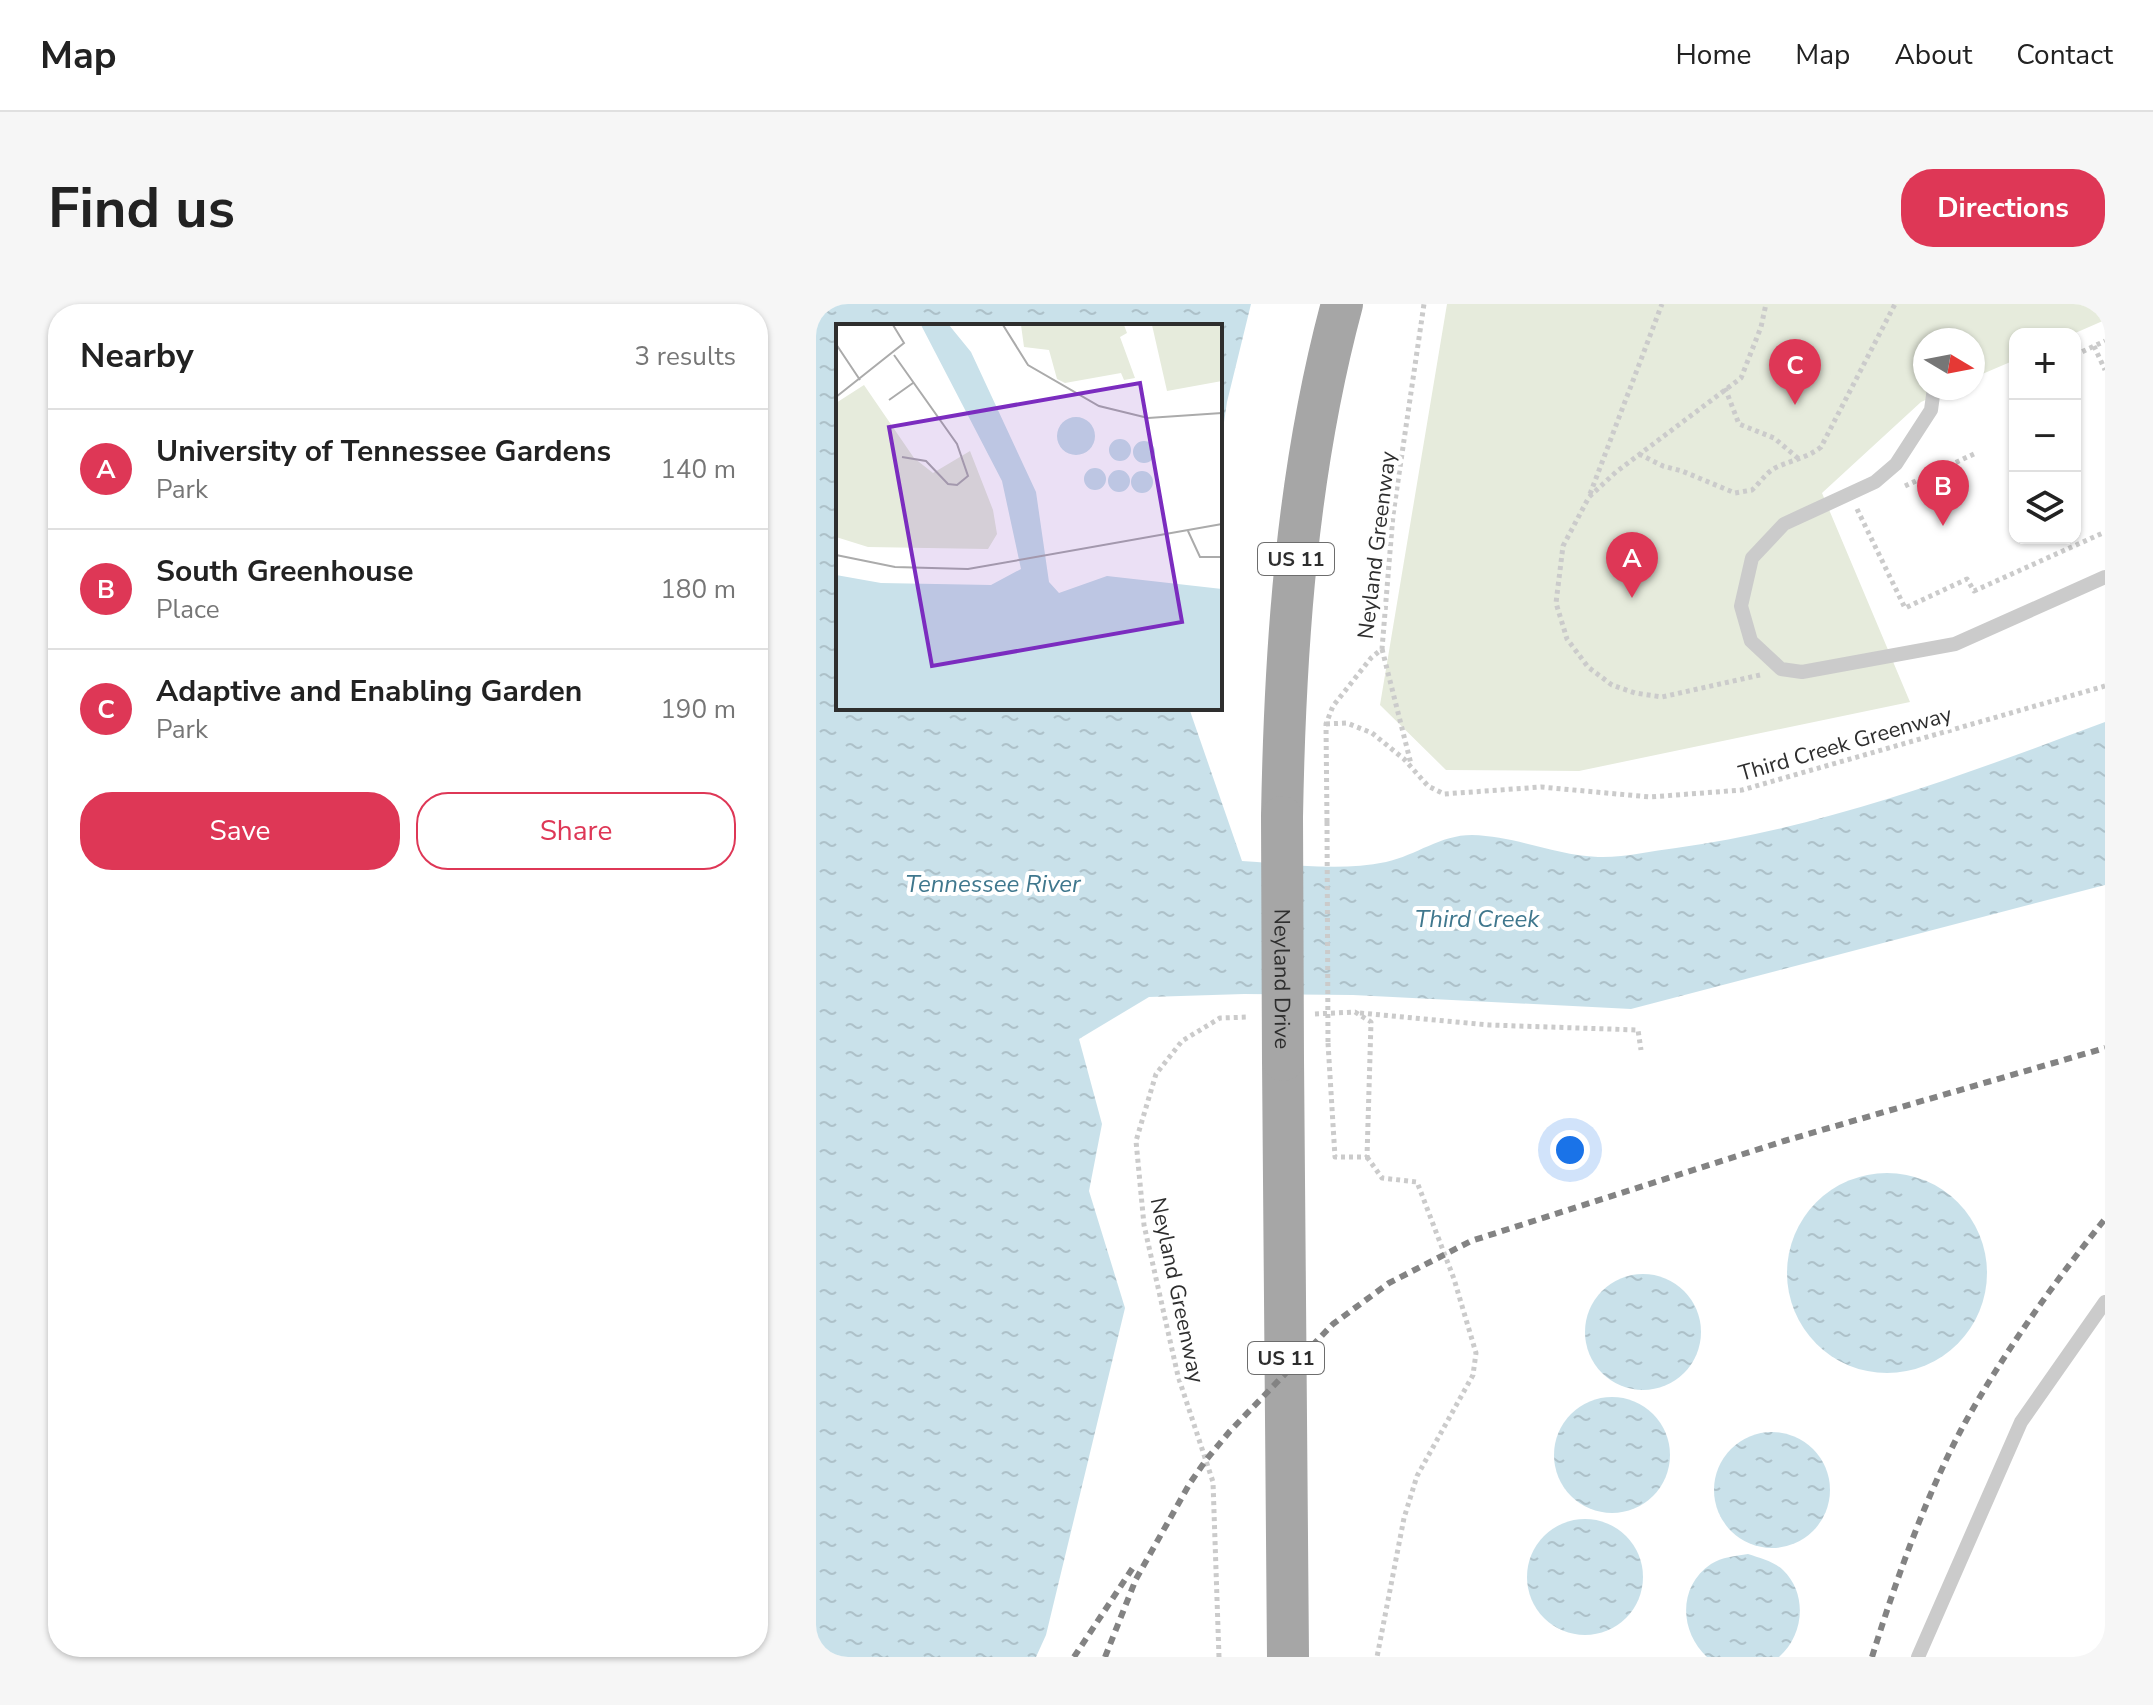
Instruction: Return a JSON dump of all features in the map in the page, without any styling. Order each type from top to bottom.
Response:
[{"type":"main road","name":"Neyland Drive","points":[[1288,1657],[1283,1060],[1284,693],[1293,585],[1308,468],[1342,304]]},
{"type":"lane","points":[[1932,400],[1931,410],[1896,464],[1875,482],[1784,524],[1752,558],[1741,606],[1751,641],[1781,669],[1802,672],[1955,644],[2105,577]]},
{"type":"lane","points":[[1918,1657],[2021,1422],[2105,1302]]},
{"type":"path","name":"Neyland Greenway","points":[[1326,724],[1333,706],[1371,658],[1382,649],[1393,515],[1424,304]]},
{"type":"path","points":[[1662,304],[1589,497],[1563,546],[1556,603],[1567,639],[1588,667],[1612,685],[1635,693],[1662,697],[1781,669]]},
{"type":"path","points":[[1589,497],[1639,454],[1741,378],[1761,327],[1766,304]]},
{"type":"path","points":[[1639,454],[1735,493],[1752,490],[1770,471],[1821,447],[1895,304]]},
{"type":"path","points":[[2081,352],[2105,341]]},
{"type":"path","points":[[2094,346],[2105,370]]},
{"type":"path","points":[[1725,388],[1739,424],[1774,438],[1799,459]]},
{"type":"path","points":[[1897,489],[1976,453]]},
{"type":"path","points":[[1870,502],[1857,508],[1905,608],[1967,579],[1974,591],[2105,532]]},
{"type":"path","points":[[1382,649],[1412,768]]},
{"type":"path","name":"Third Creek Greenway","points":[[1326,724],[1347,723],[1372,733],[1428,786],[1444,794],[1541,787],[1650,797],[1742,790],[2105,686]]},
{"type":"path","points":[[1326,724],[1328,1043],[1335,1157],[1367,1157]]},
{"type":"path","points":[[1310,1014],[1355,1012],[1489,1025],[1638,1030],[1641,1050]]},
{"type":"path","points":[[1355,1012],[1371,1022],[1367,1157],[1382,1178],[1417,1182],[1454,1279],[1476,1353],[1473,1375],[1417,1476],[1404,1518],[1377,1657]]},
{"type":"path","name":"Neyland Greenway","points":[[1219,1657],[1213,1482],[1178,1376],[1144,1225],[1136,1141],[1156,1074],[1182,1041],[1220,1018],[1250,1017]]},
{"type":"shaded area","points":[[1447,304],[2105,304],[2105,320],[2081,330],[2081,328],[2009,328],[2009,363],[1985,373],[1985,328],[1913,328],[1913,400],[1925,400],[1822,493],[1910,702],[1579,771],[1446,770],[1380,705]]},
{"type":"water","name":"Tennessee River","points":[[816,304],[1251,304],[1222,436],[1222,324],[836,324],[836,710],[1190,710],[1242,861],[1332,867],[1368,865],[1408,855],[1449,838],[1472,835],[1598,857],[1731,839],[1894,797],[2105,722],[2105,885],[1631,1009],[1353,995],[1149,997],[1079,1039],[1102,1124],[1089,1191],[1125,1308],[1046,1635],[1036,1657],[816,1657]]},
{"type":"water","points":[[1867,1174],[1907,1174],[1943,1189],[1971,1217],[1986,1253],[1986,1293],[1971,1329],[1943,1357],[1907,1372],[1867,1372],[1831,1357],[1803,1329],[1788,1293],[1788,1253],[1803,1217],[1831,1189]]},
{"type":"water","points":[[1643,1274],[1665,1279],[1684,1291],[1696,1310],[1701,1332],[1696,1354],[1684,1373],[1665,1385],[1643,1390],[1621,1385],[1602,1373],[1590,1354],[1585,1332],[1590,1310],[1602,1291],[1621,1279]]},
{"type":"water","points":[[1612,1397],[1634,1402],[1653,1414],[1665,1433],[1670,1455],[1665,1477],[1653,1496],[1634,1508],[1612,1513],[1590,1508],[1571,1496],[1559,1477],[1554,1455],[1559,1433],[1571,1414],[1590,1402]]},
{"type":"water","points":[[1772,1432],[1794,1437],[1813,1449],[1825,1468],[1830,1490],[1825,1512],[1813,1531],[1794,1543],[1772,1548],[1750,1543],[1731,1531],[1719,1512],[1714,1490],[1719,1468],[1731,1449],[1750,1437]]},
{"type":"water","points":[[1585,1519],[1607,1524],[1626,1536],[1638,1555],[1643,1577],[1638,1599],[1626,1618],[1607,1630],[1585,1635],[1563,1630],[1544,1618],[1532,1599],[1527,1577],[1532,1555],[1544,1536],[1563,1524]]},
{"type":"water","points":[[1748,1554],[1775,1564],[1791,1580],[1800,1614],[1794,1638],[1779,1657],[1707,1657],[1691,1635],[1686,1609],[1688,1596],[1700,1573],[1711,1564]]},
{"type":"railway","points":[[1105,1657],[1136,1579],[1206,1460],[1333,1324],[1389,1283],[1471,1241],[1784,1141],[2105,1048]]},
{"type":"railway","points":[[1872,1657],[1912,1541],[1961,1430],[2028,1321],[2105,1219]]},
{"type":"railway","points":[[1074,1657],[1134,1566]]},
{"type":"place","name":"Adaptive and Enabling Garden","points":[[1795,405]]},
{"type":"place","name":"South Greenhouse","points":[[1943,526]]},
{"type":"place","name":"University of Tennessee Gardens","points":[[1632,598]]},
{"type":"water label","name":"Third Creek","points":[[1477,919]]}]
